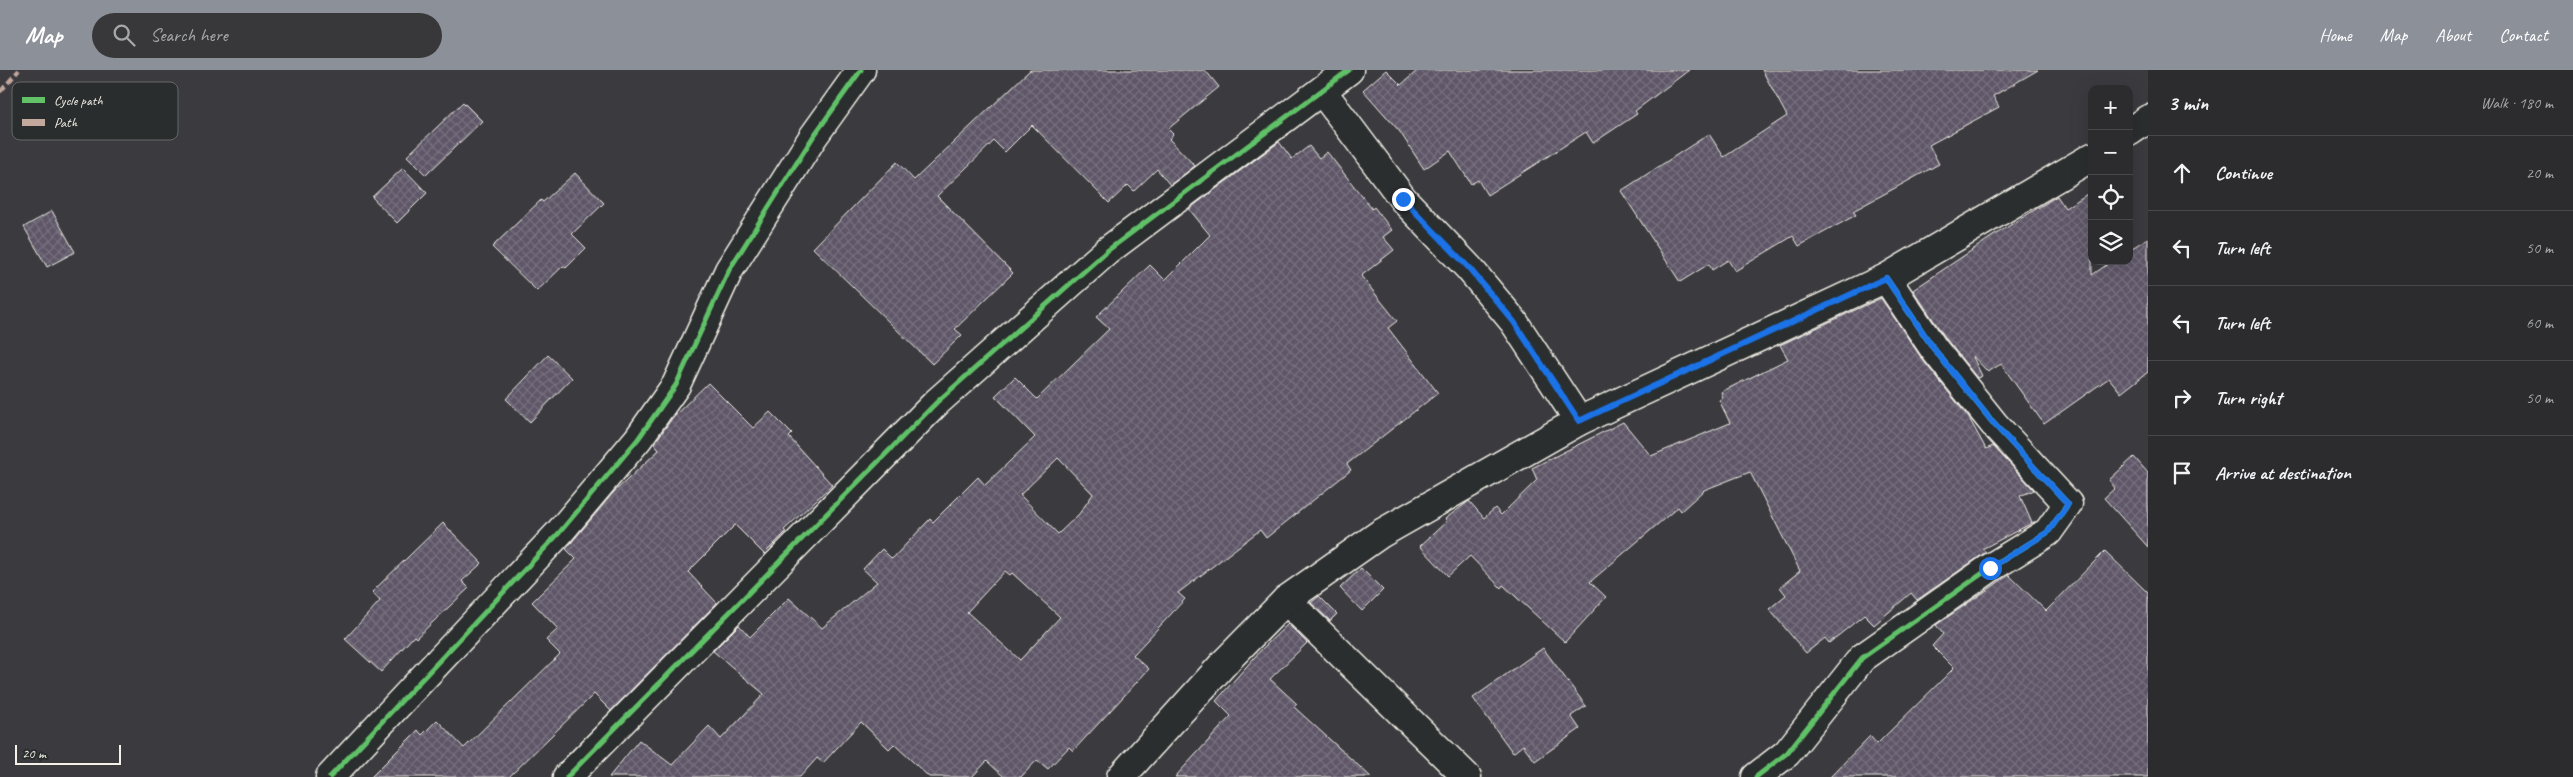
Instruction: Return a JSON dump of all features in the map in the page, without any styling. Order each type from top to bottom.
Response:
[{"type":"street","points":[[330,777],[559,532],[638,439],[676,385],[729,270],[813,137],[861,70]]},
{"type":"street","points":[[567,777],[937,402],[1107,251],[1349,70]]},
{"type":"street","points":[[1322,90],[1403,199],[1469,268],[1514,322],[1579,421]]},
{"type":"street","points":[[2132,130],[2148,119]]},
{"type":"street","points":[[1121,777],[1227,660],[1286,600],[1380,534],[1579,421],[1886,278],[2088,159]]},
{"type":"street","points":[[1756,777],[1787,753],[1862,658],[1990,568],[2048,532],[2068,504],[1994,424],[1934,349],[1886,278]]},
{"type":"street","points":[[1286,600],[1467,777]]},
{"type":"building","points":[[1030,70],[1205,70],[1219,87],[1168,129],[1173,134],[1169,139],[1195,166],[1170,185],[1157,169],[1134,191],[1128,185],[1109,203],[1032,125],[1005,152],[994,141],[937,196],[1013,273],[955,329],[962,335],[932,364],[813,248],[897,162],[914,180]]},
{"type":"building","points":[[1386,70],[1401,85],[1418,70],[1689,70],[1635,111],[1637,114],[1593,143],[1586,132],[1487,195],[1478,180],[1471,184],[1450,151],[1424,169],[1400,132],[1363,90]]},
{"type":"building","points":[[1762,70],[2038,70],[1993,96],[1999,107],[1929,145],[1939,164],[1853,211],[1856,215],[1799,246],[1793,236],[1735,271],[1728,260],[1712,270],[1709,264],[1680,282],[1621,191],[1709,134],[1724,157],[1787,116]]},
{"type":"building","points":[[463,102],[482,121],[426,175],[407,156]]},
{"type":"building","points":[[1279,142],[1292,159],[1309,146],[1319,158],[1327,152],[1372,209],[1374,207],[1392,230],[1383,237],[1394,250],[1361,276],[1397,321],[1388,328],[1438,393],[1347,464],[1351,470],[1266,538],[1260,530],[1178,593],[1185,599],[1133,655],[1149,669],[1073,751],[1069,747],[1048,769],[1037,760],[1021,777],[1004,777],[987,761],[972,777],[929,777],[894,744],[889,749],[861,722],[823,763],[817,758],[800,777],[609,777],[639,740],[672,765],[709,726],[721,739],[764,694],[713,651],[739,625],[750,637],[789,598],[822,628],[877,582],[863,569],[882,549],[892,559],[930,519],[933,522],[978,477],[985,485],[1035,437],[995,396],[1015,377],[1037,399],[1109,329],[1096,317],[1150,265],[1165,280],[1210,235],[1189,209]],"holes":[[[1058,458],[1093,494],[1079,514],[1058,534],[1020,495]],[[1005,571],[1010,575],[1012,573],[1060,617],[1020,660],[967,612]]]},
{"type":"building","points":[[403,168],[427,193],[397,223],[372,197]]},
{"type":"building","points":[[575,173],[604,203],[572,234],[586,248],[566,268],[563,266],[537,291],[492,247],[541,200],[543,202]]},
{"type":"building","points":[[2088,194],[2088,265],[2092,265],[2092,275],[2106,265],[2133,265],[2133,247],[2148,238],[2148,372],[2121,393],[2109,378],[2044,424],[2001,364],[1988,372],[1972,355],[1982,376],[1977,378],[1947,340],[1913,290],[2057,196],[2065,208]]},
{"type":"building","points":[[52,211],[75,252],[47,267],[24,227]]},
{"type":"building","points":[[1881,298],[1922,359],[1969,418],[1986,449],[1993,446],[2034,490],[2020,496],[2032,523],[1982,549],[1986,552],[1917,600],[1911,593],[1874,625],[1864,615],[1829,643],[1825,638],[1806,653],[1769,609],[1786,595],[1780,587],[1800,571],[1750,472],[1704,490],[1681,511],[1678,507],[1590,582],[1606,597],[1565,642],[1503,585],[1501,588],[1470,556],[1448,576],[1420,546],[1447,521],[1445,519],[1469,501],[1484,518],[1495,508],[1501,515],[1537,480],[1532,468],[1623,422],[1651,456],[1730,423],[1719,400],[1723,398],[1721,392],[1788,359],[1780,345]]},
{"type":"building","points":[[548,355],[572,378],[530,422],[506,399]]},
{"type":"building","points":[[708,383],[753,428],[770,412],[792,434],[789,437],[832,485],[784,530],[786,532],[764,554],[735,525],[688,572],[717,603],[611,711],[594,694],[509,777],[371,777],[418,730],[422,735],[437,720],[464,748],[560,654],[546,640],[558,629],[532,602],[576,559],[566,549],[613,493],[659,450],[654,444],[673,417]]},
{"type":"building","points":[[2134,457],[2148,473],[2148,547],[2104,498],[2115,488],[2109,480]]},
{"type":"building","points":[[443,523],[482,563],[462,581],[469,588],[416,638],[414,636],[381,672],[345,639],[380,601],[372,592]]},
{"type":"building","points":[[2105,551],[2148,593],[2148,777],[1830,777],[1870,736],[1877,744],[1954,668],[1932,646],[1943,634],[1936,625],[2009,575],[2046,611]]},
{"type":"building","points":[[1361,568],[1383,590],[1362,611],[1340,588]]},
{"type":"building","points":[[1319,596],[1337,614],[1330,621],[1311,603]]},
{"type":"building","points":[[1288,624],[1307,643],[1270,679],[1297,704],[1294,707],[1371,777],[1175,777],[1231,716],[1216,701],[1261,650]]},
{"type":"building","points":[[1543,648],[1586,706],[1571,716],[1580,729],[1535,761],[1523,745],[1513,753],[1473,698]]},
{"type":"marked path","points":[[0,92],[19,70]]},
{"type":"cycle path","points":[[330,777],[559,533],[638,439],[676,385],[729,270],[813,137],[861,70]]},
{"type":"cycle path","points":[[567,777],[937,402],[1107,251],[1349,70]]},
{"type":"cycle path","points":[[1756,777],[1787,753],[1862,658],[1990,568],[2048,532],[2068,504],[1994,424],[1934,349],[1886,278]]},
{"type":"route","points":[[1403,199],[1469,268],[1514,322],[1579,421],[1886,278],[1934,349],[1994,424],[2068,504],[2061,517],[2048,532],[1990,568]]}]
